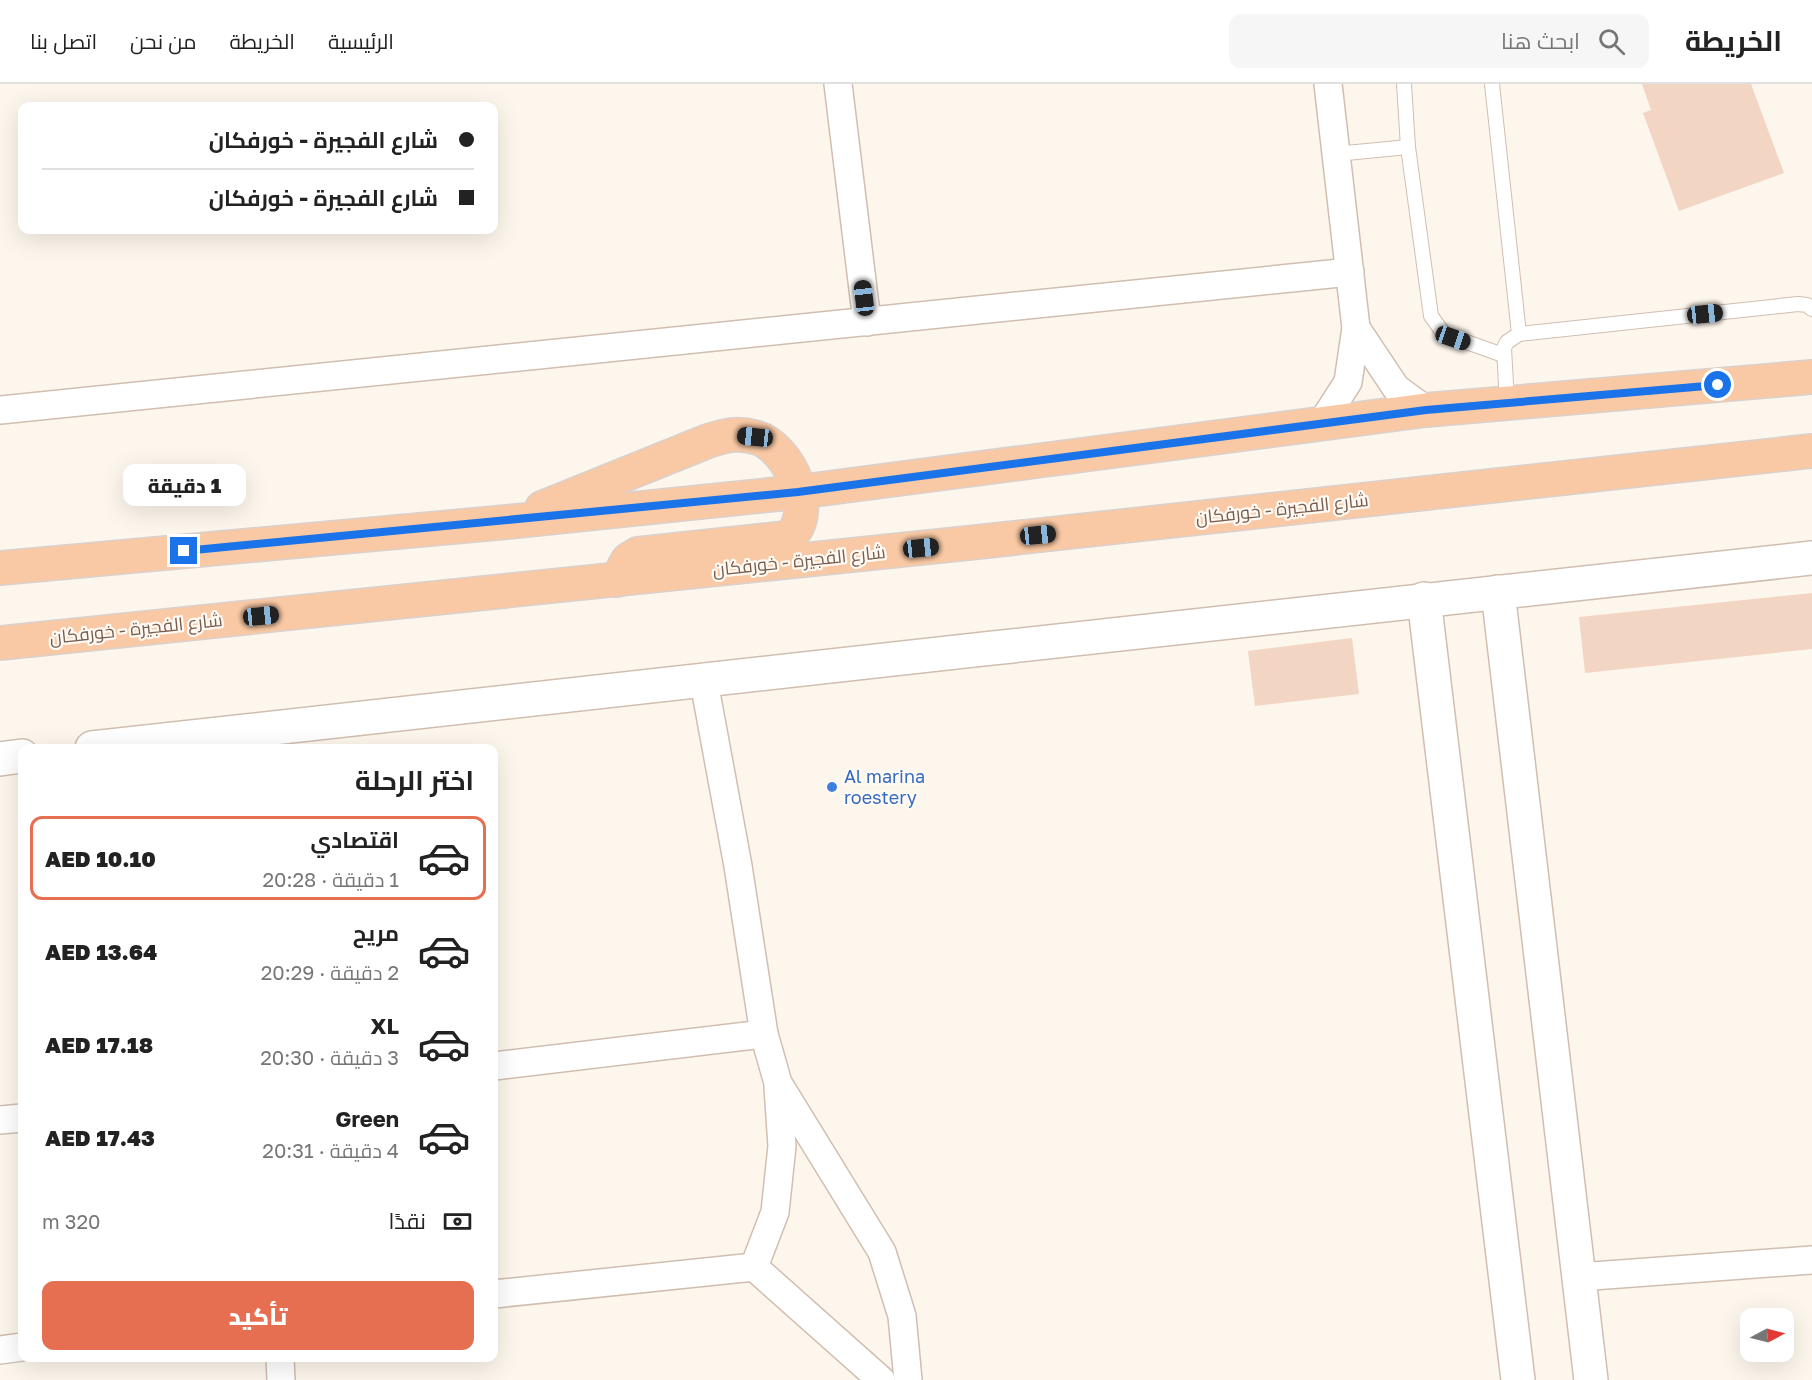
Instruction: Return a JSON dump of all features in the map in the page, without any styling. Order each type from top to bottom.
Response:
[{"type":"highway","points":[[0,568],[507,522],[798,492],[1426,410],[1812,377]]},
{"type":"highway","points":[[507,522],[708,441],[731,434],[755,437],[777,449],[792,468],[798,492],[800,524],[787,538],[638,554],[628,560],[616,580]]},
{"type":"highway","name":"شارع الفجيرة - خورفكان","points":[[0,643],[616,580],[1812,451]]},
{"type":"street","points":[[838,84],[867,322]]},
{"type":"street","points":[[1321,424],[1348,382],[1356,328],[1328,84]]},
{"type":"street","points":[[0,410],[1350,272]]},
{"type":"street","points":[[1356,328],[1396,388],[1426,410]]},
{"type":"street","points":[[169,744],[227,741],[704,682],[1424,599],[1812,558]]},
{"type":"street","points":[[1498,591],[1591,1380]]},
{"type":"street","points":[[1424,599],[1518,1380]]},
{"type":"street","points":[[704,682],[738,866],[764,1034],[778,1083],[782,1146],[775,1212],[754,1267]]},
{"type":"street","points":[[0,759],[18,757]]},
{"type":"street","points":[[498,1066],[764,1034]]},
{"type":"street","points":[[778,1083],[882,1252],[902,1316],[928,1380]]},
{"type":"street","points":[[0,1120],[18,1118]]},
{"type":"street","points":[[1579,1278],[1812,1260]]},
{"type":"street","points":[[498,1294],[754,1267],[881,1380]]},
{"type":"street","points":[[902,1316],[908,1380]]},
{"type":"street","points":[[0,1350],[18,1348]]},
{"type":"street","points":[[280,1362],[281,1380]]},
{"type":"lane","points":[[1404,84],[1408,147],[1431,316],[1444,334],[1503,355]]},
{"type":"lane","points":[[1492,84],[1519,334]]},
{"type":"lane","points":[[1336,154],[1408,147]]},
{"type":"lane","points":[[1507,403],[1503,355],[1507,342],[1519,334],[1798,304],[1807,305],[1812,309]]},
{"type":"building","points":[[1642,84],[1751,84],[1784,173],[1679,211],[1643,113],[1651,110]]},
{"type":"building","points":[[1812,593],[1812,649],[1585,673],[1579,617]]},
{"type":"building","points":[[1352,638],[1359,694],[1255,706],[1248,651]]},
{"type":"place","name":"Al marina roestery","points":[[832,787]]},
{"type":"route","points":[[184,551],[507,522],[798,492],[1426,410],[1718,385]]}]
